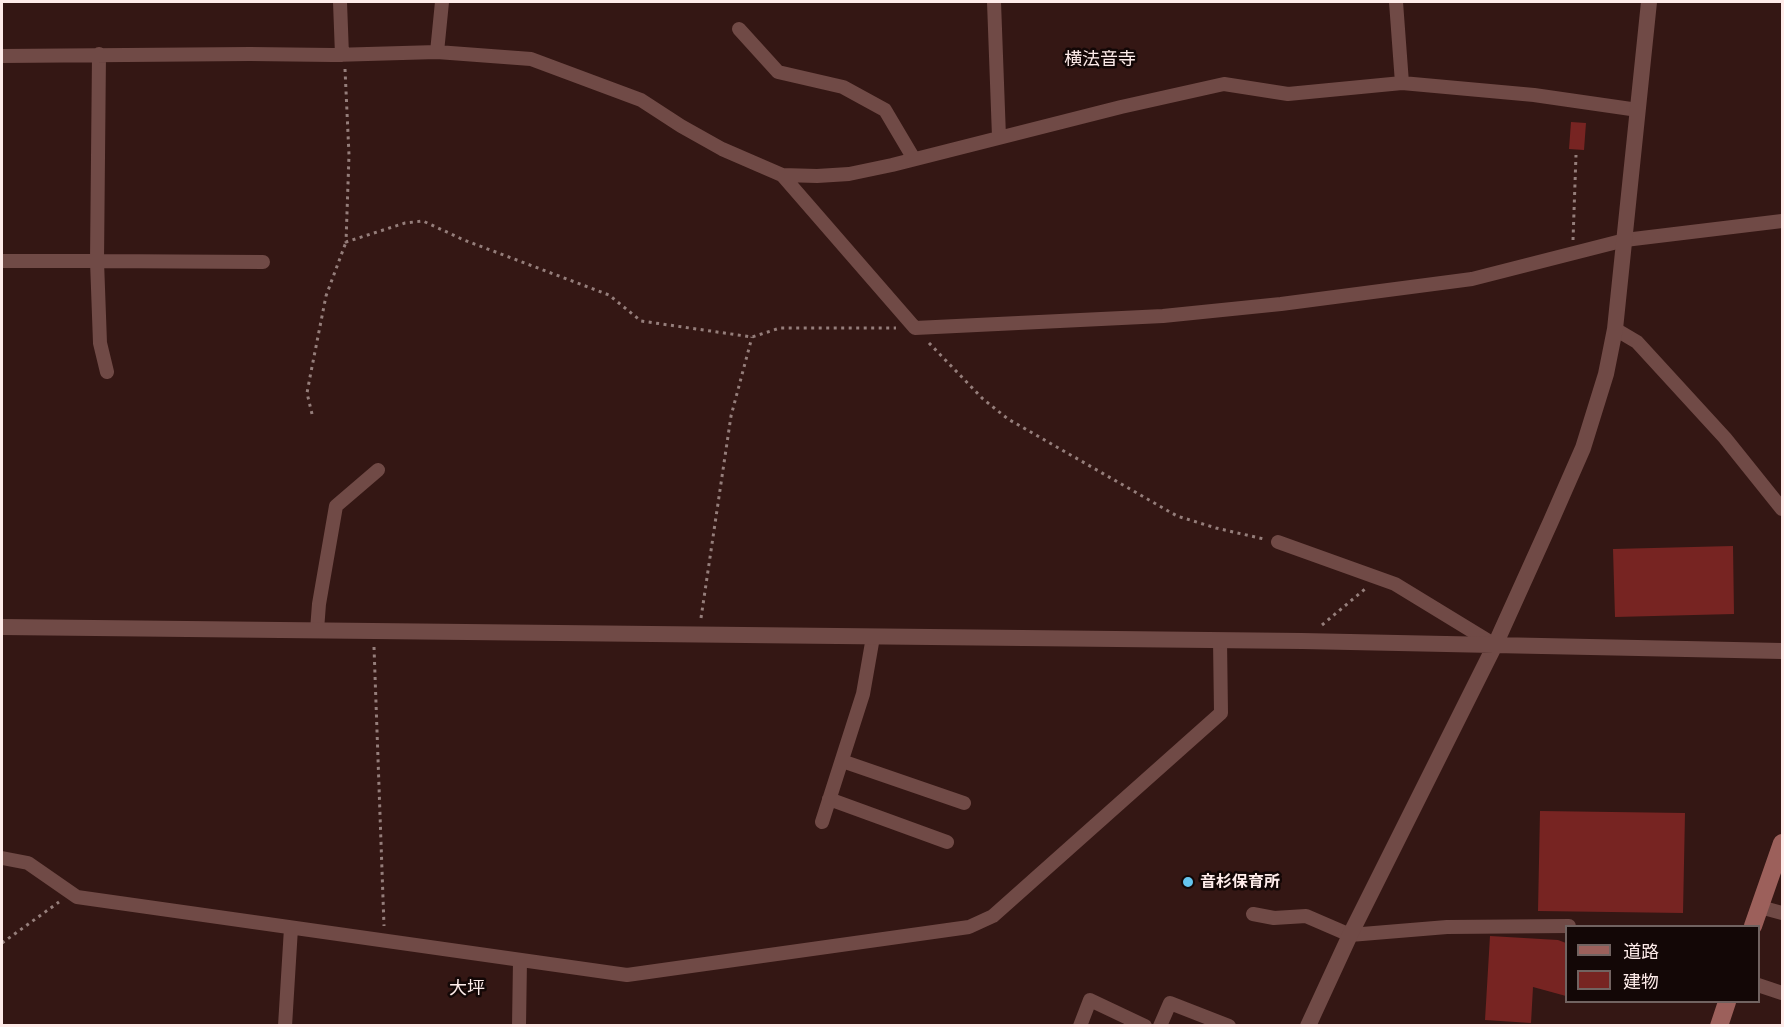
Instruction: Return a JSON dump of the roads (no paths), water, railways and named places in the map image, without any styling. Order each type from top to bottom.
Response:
[{"type":"main road","points":[[1754,925],[1779,864],[1782,843]]},
{"type":"main road","points":[[1719,1026],[1727,1003]]},
{"type":"street","points":[[340,2],[342,55]]},
{"type":"street","points":[[437,52],[442,2]]},
{"type":"street","points":[[994,2],[999,136]]},
{"type":"street","points":[[1396,2],[1402,83]]},
{"type":"street","points":[[1308,1026],[1350,935],[1495,645],[1583,448],[1606,374],[1615,329],[1649,2]]},
{"type":"street","points":[[739,29],[778,72],[843,87],[885,110],[914,159]]},
{"type":"street","points":[[2,56],[342,55],[437,52],[531,60],[641,100],[722,149],[782,175],[849,174],[999,136],[1224,84],[1288,94],[1402,83],[1534,95],[1638,110]]},
{"type":"street","points":[[99,54],[97,261],[100,343],[107,372]]},
{"type":"street","points":[[782,175],[915,328],[1163,316],[1281,304],[1472,279],[1625,240],[1782,221]]},
{"type":"street","points":[[2,261],[263,262]]},
{"type":"street","points":[[1615,329],[1637,342],[1725,438],[1782,509]]},
{"type":"street","points":[[317,630],[319,604],[336,506],[378,470]]},
{"type":"street","points":[[1278,542],[1395,584],[1495,645]]},
{"type":"street","points":[[2,627],[1302,641],[1782,651]]},
{"type":"street","points":[[822,822],[863,694],[873,637]]},
{"type":"street","points":[[2,858],[28,863],[77,897],[627,975],[969,927],[993,916],[1221,713],[1220,640]]},
{"type":"street","points":[[842,761],[964,802]]},
{"type":"street","points":[[830,799],[947,842]]},
{"type":"street","points":[[1760,907],[1782,913]]},
{"type":"street","points":[[1253,914],[1274,918],[1306,916],[1350,935],[1447,927],[1565,927]]},
{"type":"street","points":[[285,1026],[291,928]]},
{"type":"street","points":[[519,1026],[520,960]]},
{"type":"street","points":[[1760,986],[1782,993]]},
{"type":"street","points":[[1080,1026],[1090,1000],[1145,1026]]},
{"type":"street","points":[[1160,1026],[1170,1003],[1229,1026]]},
{"type":"place","name":"音杉保育所","points":[[1188,882]]},
{"type":"district","name":"横法音寺","points":[[1100,60]]},
{"type":"district","name":"大坪","points":[[467,989]]}]
